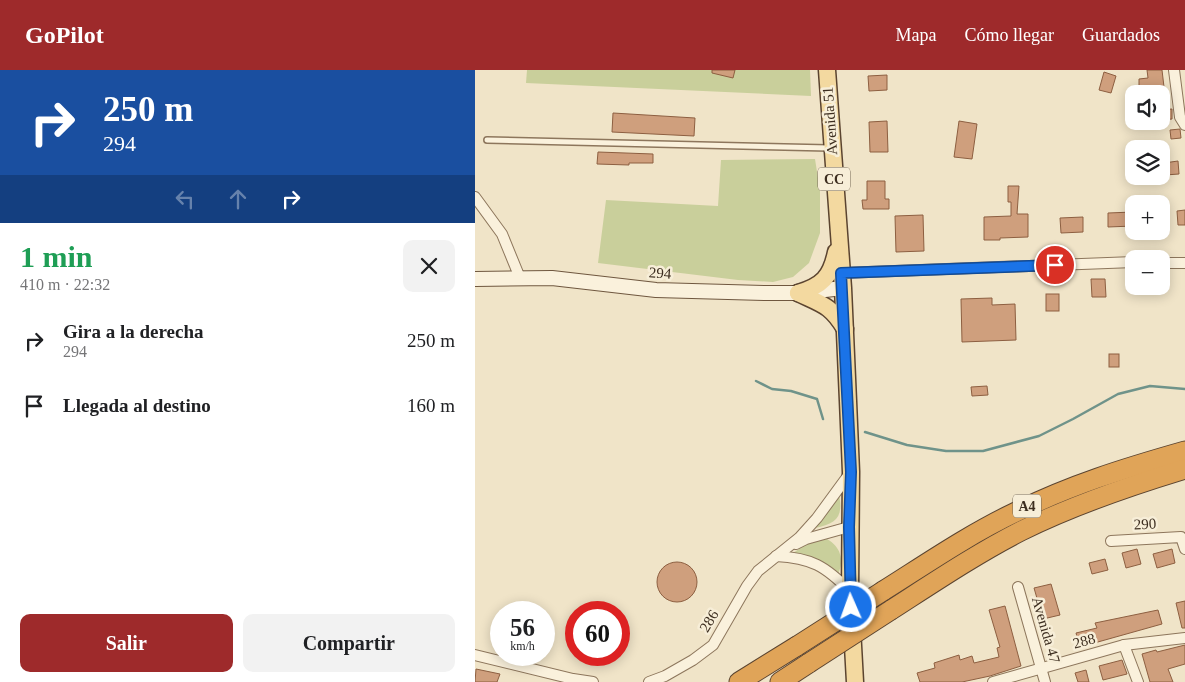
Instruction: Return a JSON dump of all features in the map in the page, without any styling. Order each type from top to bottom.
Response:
[{"type":"highway","name":"A4","points":[[739,682],[957,544],[1012,513],[1104,474],[1185,451]]},
{"type":"highway","name":"A4","points":[[780,682],[983,552],[1021,531],[1050,517],[1110,494],[1185,469]]},
{"type":"highway","points":[[794,648],[806,665]]},
{"type":"main road","name":"Avenida 51","points":[[827,70],[845,329],[851,472],[849,527],[850,591],[855,682]]},
{"type":"main road","points":[[798,293],[815,288],[828,276],[834,263],[839,240]]},
{"type":"main road","name":"294","points":[[475,279],[552,278],[656,290],[798,293],[842,280]]},
{"type":"main road","points":[[798,293],[827,306],[837,316],[845,329]]},
{"type":"street","points":[[1174,70],[1180,117],[1185,125]]},
{"type":"street","points":[[475,197],[501,234],[520,278]]},
{"type":"street","name":"294","points":[[842,280],[1125,263]]},
{"type":"street","points":[[1170,263],[1185,263]]},
{"type":"street","points":[[776,556],[799,538],[810,526],[851,472]]},
{"type":"street","points":[[776,556],[806,539],[849,527]]},
{"type":"street","name":"290","points":[[1111,541],[1181,537],[1185,549]]},
{"type":"street","points":[[776,556],[791,556],[810,560],[833,575],[850,591]]},
{"type":"street","name":"286","points":[[649,682],[665,676],[693,660],[713,644],[747,586],[758,571],[776,556]]},
{"type":"street","name":"Avenida 47","points":[[1018,586],[1045,682]]},
{"type":"street","name":"288","points":[[993,682],[1124,645],[1185,638]]},
{"type":"street","points":[[1124,645],[1138,682]]},
{"type":"street","points":[[475,655],[573,679],[593,682]]},
{"type":"lane","points":[[487,140],[832,148]]},
{"type":"green space","points":[[527,70],[810,70],[811,96],[526,83]]},
{"type":"green space","points":[[815,159],[820,191],[820,233],[809,263],[793,277],[773,282],[738,280],[598,263],[606,200],[718,206],[721,160]]},
{"type":"green space","points":[[839,495],[840,509],[836,519],[833,522],[815,528]]},
{"type":"green space","points":[[827,539],[835,545],[840,554],[841,564],[838,574],[817,561],[793,553],[811,541]]},
{"type":"building","points":[[712,70],[735,70],[733,78],[712,73]]},
{"type":"building","points":[[1147,70],[1162,70],[1164,85],[1139,85],[1139,79],[1148,78]]},
{"type":"building","points":[[1104,72],[1116,76],[1111,93],[1099,90]]},
{"type":"building","points":[[887,75],[887,90],[869,91],[868,76]]},
{"type":"building","points":[[1170,109],[1172,109],[1172,119],[1170,119]]},
{"type":"building","points":[[613,113],[695,118],[694,136],[612,132]]},
{"type":"building","points":[[887,121],[888,152],[870,152],[869,122]]},
{"type":"building","points":[[959,121],[977,124],[972,159],[954,157]]},
{"type":"building","points":[[1180,129],[1181,138],[1171,139],[1170,130]]},
{"type":"building","points":[[598,152],[653,154],[653,163],[629,163],[629,165],[597,164]]},
{"type":"building","points":[[1178,161],[1179,174],[1170,175],[1170,162]]},
{"type":"building","points":[[867,181],[885,181],[885,199],[889,199],[889,209],[863,209],[862,200],[867,200]]},
{"type":"building","points":[[1008,186],[1019,186],[1017,214],[1028,214],[1028,237],[984,240],[984,217],[1011,216],[1011,202],[1008,202]]},
{"type":"building","points":[[1185,210],[1185,225],[1178,225],[1177,211]]},
{"type":"building","points":[[1125,212],[1125,226],[1108,227],[1108,213]]},
{"type":"building","points":[[923,215],[924,251],[896,252],[895,216]]},
{"type":"building","points":[[1083,217],[1083,232],[1061,233],[1060,218]]},
{"type":"building","points":[[1091,279],[1105,279],[1106,297],[1092,297]]},
{"type":"building","points":[[1046,294],[1059,294],[1059,311],[1046,311]]},
{"type":"building","points":[[992,298],[992,305],[1015,304],[1016,340],[962,342],[961,299]]},
{"type":"building","points":[[1109,354],[1119,354],[1119,367],[1109,367]]},
{"type":"building","points":[[987,386],[988,395],[972,396],[971,387]]},
{"type":"building","points":[[1137,549],[1141,564],[1126,568],[1122,553]]},
{"type":"building","points":[[1172,549],[1175,563],[1157,568],[1153,554]]},
{"type":"building","points":[[1105,559],[1108,570],[1092,574],[1089,563]]},
{"type":"building","points":[[677,562],[688,565],[694,571],[697,582],[694,593],[688,599],[677,602],[666,599],[660,593],[657,582],[660,571],[666,565]]},
{"type":"building","points":[[1051,584],[1060,615],[1043,619],[1034,588]]},
{"type":"building","points":[[1185,601],[1185,628],[1182,628],[1176,603]]},
{"type":"building","points":[[1005,606],[1021,666],[990,676],[962,682],[920,682],[917,673],[935,668],[934,663],[959,655],[960,660],[972,656],[974,663],[999,657],[997,648],[1000,647],[989,610]]},
{"type":"building","points":[[1158,610],[1162,624],[1080,647],[1076,633],[1097,628],[1095,623]]},
{"type":"building","points":[[1185,645],[1185,664],[1168,669],[1173,682],[1150,682],[1142,654]]},
{"type":"building","points":[[1122,660],[1127,674],[1103,680],[1099,666]]},
{"type":"building","points":[[476,669],[500,674],[497,682],[475,682]]},
{"type":"building","points":[[1086,670],[1089,682],[1078,682],[1075,673]]},
{"type":"waterway","points":[[756,381],[772,389],[791,391],[817,399],[823,419]]},
{"type":"waterway","points":[[865,432],[907,445],[946,451],[983,451],[1039,436],[1118,394],[1150,386],[1185,389]]},
{"type":"route","points":[[851,607],[849,527],[851,472],[841,273],[1055,265]]}]
